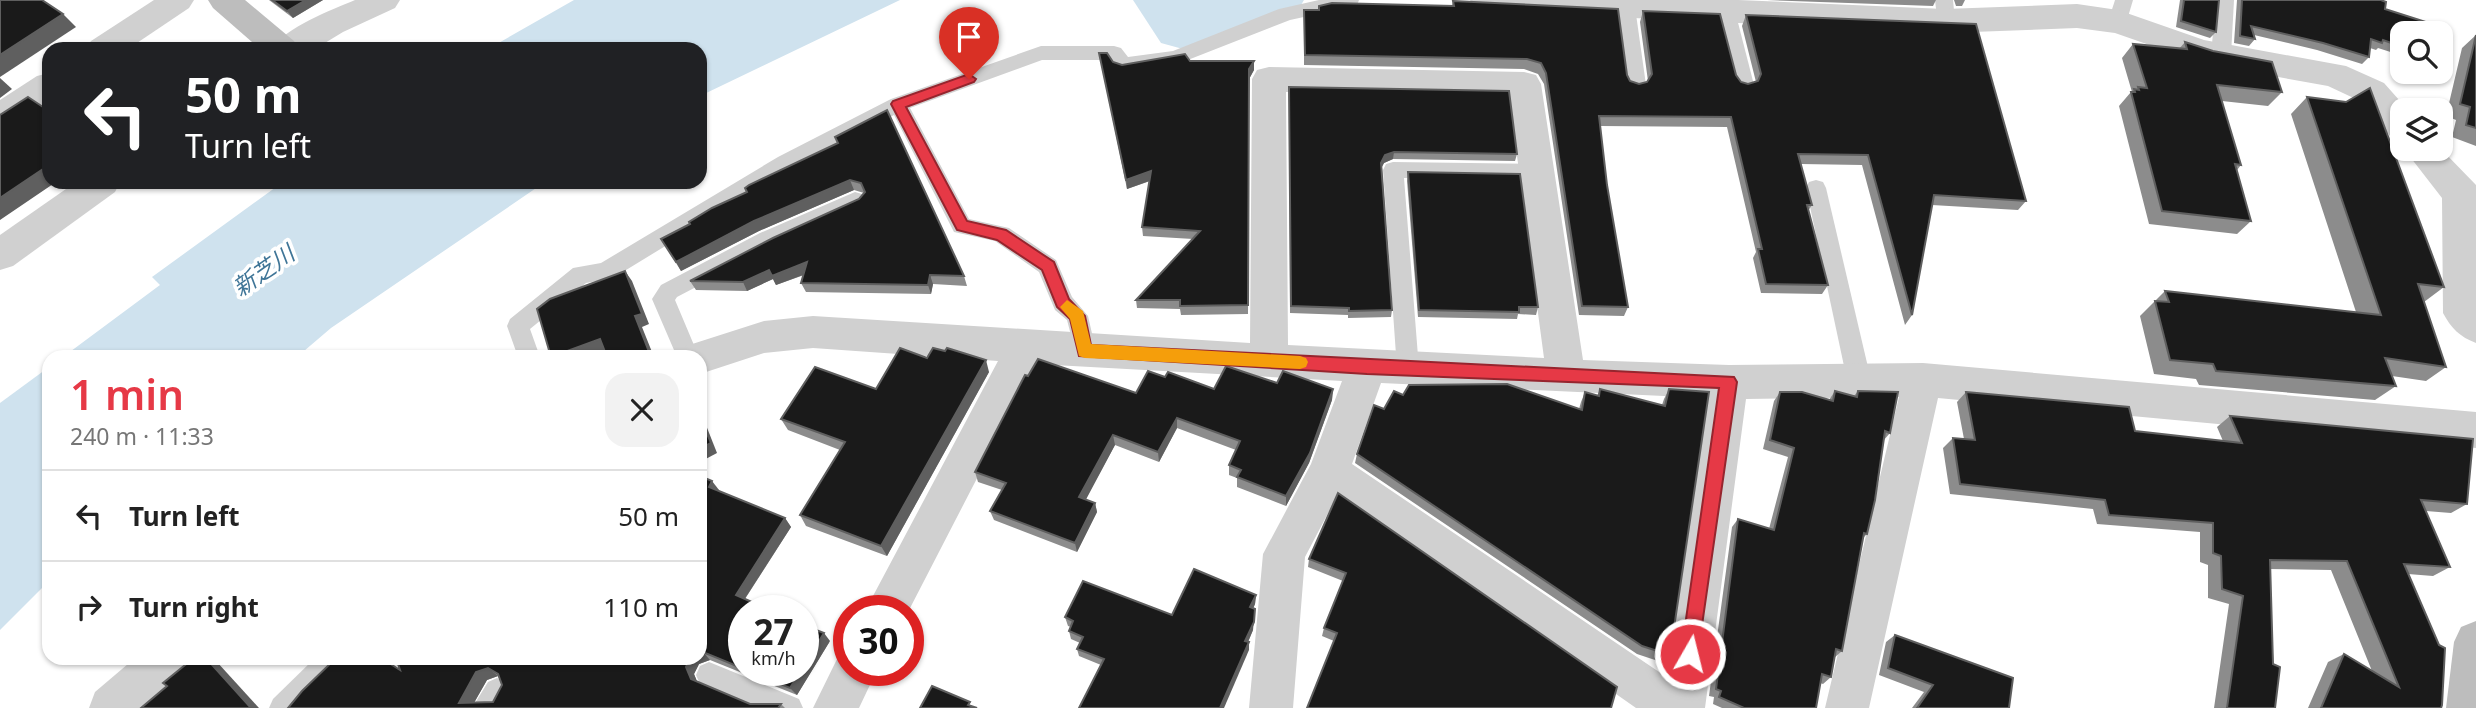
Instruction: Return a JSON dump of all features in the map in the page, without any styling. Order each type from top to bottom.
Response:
[{"type":"street","points":[[114,42],[178,0]]},
{"type":"street","points":[[224,0],[276,42]]},
{"type":"street","points":[[286,42],[344,0]]},
{"type":"street","points":[[290,42],[383,0]]},
{"type":"street","points":[[1486,0],[1587,2],[1625,7],[1671,4],[1725,11],[1760,6],[2030,9],[2077,16],[2121,11],[2201,51],[2334,75],[2372,92],[2390,113]]},
{"type":"street","points":[[1269,360],[1269,79],[1524,84],[1566,376]]},
{"type":"street","points":[[0,117],[42,90]]},
{"type":"street","points":[[2433,161],[2468,197],[2462,313],[2476,327]]},
{"type":"street","points":[[0,255],[92,189]]},
{"type":"street","points":[[707,356],[764,337],[813,332],[1085,351],[1566,376],[1728,382],[1923,380],[2476,430]]},
{"type":"street","points":[[894,595],[1026,346]]},
{"type":"street","points":[[1271,708],[1284,554],[1329,471],[1367,367]]},
{"type":"street","points":[[1847,708],[1923,380]]},
{"type":"street","points":[[1683,708],[1728,382]]},
{"type":"street","points":[[1329,471],[1674,708]]},
{"type":"street","points":[[2468,708],[2476,642]]},
{"type":"street","points":[[110,708],[160,665]]},
{"type":"street","points":[[835,708],[847,686]]},
{"type":"lane","points":[[526,350],[517,326],[581,274],[605,272],[763,173],[898,104],[1041,53],[1114,53],[1124,65],[1175,58],[1286,14],[1350,0]]},
{"type":"lane","points":[[2221,55],[2225,0]]},
{"type":"lane","points":[[1625,7],[1636,85]]},
{"type":"lane","points":[[1725,11],[1744,85]]},
{"type":"lane","points":[[898,104],[962,226],[1001,234],[1048,266],[1063,303],[1077,316],[1085,351]]},
{"type":"lane","points":[[1408,369],[1393,170],[1537,172]]},
{"type":"lane","points":[[1816,188],[1859,380]]},
{"type":"lane","points":[[685,350],[663,299],[669,291],[768,239],[855,200]]},
{"type":"lane","points":[[282,708],[327,665]]},
{"type":"lane","points":[[709,675],[790,708]]},
{"type":"water","points":[[574,0],[900,0],[707,93],[707,42],[500,42]]},
{"type":"water","name":"新芝川","points":[[273,189],[535,189],[331,328],[305,350],[72,350],[160,285],[152,277]]},
{"type":"water","points":[[42,372],[42,588],[0,630],[0,403]]},
{"type":"building","points":[[0,0],[42,0],[63,14],[0,55]]},
{"type":"building","points":[[272,0],[306,0],[287,11]]},
{"type":"building","points":[[2184,0],[2219,0],[2216,32],[2181,21]]},
{"type":"building","points":[[2242,0],[2381,0],[2386,2],[2385,9],[2422,21],[2390,21],[2390,42],[2371,39],[2369,57],[2251,26],[2255,39],[2240,36]]},
{"type":"building","points":[[1453,1],[1618,9],[1627,75],[1630,81],[1639,84],[1647,82],[1652,74],[1643,11],[1720,14],[1736,75],[1741,82],[1748,84],[1758,81],[1761,74],[1746,15],[1976,24],[2026,201],[1934,195],[1912,315],[1868,155],[1798,154],[1812,205],[1807,205],[1828,285],[1766,284],[1758,249],[1762,249],[1731,117],[1599,116],[1607,185],[1628,307],[1582,306],[1546,73],[1541,63],[1527,59],[1305,55],[1304,10],[1319,10],[1319,6],[1332,3],[1454,6]]},
{"type":"building","points":[[2476,35],[2476,128],[2466,125],[2470,107],[2460,104]]},
{"type":"building","points":[[2185,42],[2213,51],[2272,62],[2282,92],[2217,85],[2241,165],[2235,164],[2251,221],[2162,211],[2131,92],[2135,92],[2134,89],[2139,90],[2138,87],[2147,88],[2133,44],[2187,49]]},
{"type":"building","points":[[1099,53],[1107,53],[1113,62],[1122,65],[1185,54],[1190,61],[1254,61],[1249,69],[1248,305],[1180,306],[1180,300],[1136,300],[1200,231],[1142,227],[1151,171],[1126,180]]},
{"type":"building","points":[[1289,87],[1509,91],[1517,154],[1394,152],[1385,155],[1381,163],[1392,310],[1349,311],[1349,308],[1291,306]]},
{"type":"building","points":[[2370,88],[2390,142],[2390,161],[2397,161],[2444,287],[2418,284],[2446,367],[2385,358],[2396,386],[2216,371],[2213,364],[2170,360],[2155,301],[2169,302],[2165,291],[2381,315],[2307,97],[2346,102]]},
{"type":"building","points":[[28,97],[42,106],[42,170],[0,198],[0,115]]},
{"type":"building","points":[[887,110],[964,276],[930,275],[928,285],[801,283],[807,262],[772,276],[769,270],[743,282],[690,281],[773,238],[859,199],[865,192],[861,183],[850,180],[754,221],[676,262],[661,239],[690,224],[689,222],[712,208],[747,192],[745,188],[749,185],[838,143],[835,137]]},
{"type":"building","points":[[1408,172],[1520,174],[1538,307],[1519,307],[1519,312],[1419,310]]},
{"type":"building","points":[[625,271],[642,314],[635,316],[648,350],[604,350],[600,339],[570,350],[549,350],[537,309],[550,299]]},
{"type":"building","points":[[900,348],[927,358],[933,348],[945,351],[947,348],[986,360],[881,546],[800,515],[845,442],[781,419],[815,367],[876,389]]},
{"type":"building","points":[[1038,359],[1136,393],[1148,371],[1165,377],[1168,372],[1214,389],[1226,366],[1277,383],[1283,371],[1333,389],[1310,453],[1286,496],[1237,477],[1241,470],[1229,465],[1240,441],[1177,418],[1158,452],[1113,435],[1079,497],[1095,503],[1075,543],[990,511],[1006,483],[975,472],[1025,375],[1028,376]]},
{"type":"building","points":[[1507,384],[1582,410],[1585,392],[1599,396],[1600,389],[1665,406],[1669,389],[1709,392],[1670,655],[1642,646],[1357,454],[1374,405],[1384,409],[1394,391],[1403,395],[1409,385]]},
{"type":"building","points":[[1835,391],[1857,397],[1858,391],[1898,392],[1890,433],[1885,431],[1875,500],[1867,534],[1864,533],[1842,651],[1836,649],[1831,677],[1822,674],[1816,708],[1744,708],[1719,697],[1721,691],[1716,689],[1738,519],[1774,530],[1794,448],[1770,440],[1780,392],[1802,392],[1833,401]]},
{"type":"building","points":[[1966,392],[2129,407],[2135,431],[2242,443],[2230,416],[2473,439],[2467,504],[2421,500],[2450,567],[2404,564],[2439,645],[2445,648],[2441,708],[2321,708],[2344,654],[2399,687],[2347,561],[2270,560],[2273,664],[2280,667],[2275,708],[2227,708],[2243,596],[2222,589],[2221,556],[2213,553],[2213,523],[2109,515],[2105,500],[1960,484],[1953,438],[1975,440]]},
{"type":"building","points":[[707,479],[712,481],[709,487],[785,518],[736,595],[728,595],[728,662],[707,654]]},
{"type":"building","points":[[1338,493],[1617,687],[1611,708],[1307,708],[1337,633],[1324,628],[1346,573],[1309,559]]},
{"type":"building","points":[[1194,569],[1256,595],[1250,607],[1255,609],[1254,622],[1245,641],[1249,642],[1220,708],[1079,708],[1104,659],[1077,649],[1083,637],[1069,631],[1073,621],[1065,617],[1083,581],[1172,615]]},
{"type":"building","points":[[1895,635],[2013,678],[2009,708],[1917,708],[1933,685],[1888,668]]},
{"type":"building","points":[[185,665],[212,665],[251,708],[141,708],[167,686],[163,683]]},
{"type":"building","points":[[329,665],[392,665],[400,670],[398,665],[687,665],[691,679],[750,704],[781,704],[778,708],[288,708]],"holes":[[[488,668],[498,674],[502,685],[493,702],[459,703],[476,672]]]},
{"type":"building","points":[[932,686],[970,702],[968,705],[977,708],[920,708]]},
{"type":"waterway","points":[[1164,0],[1183,27],[1273,0]]},
{"type":"slow traffic","points":[[1067,307],[1077,316],[1085,351],[1300,362]]},
{"type":"route","points":[[969,79],[898,104],[962,226],[1001,234],[1048,266],[1063,303],[1077,316],[1085,351],[1367,367],[1728,382],[1690,654]]}]
